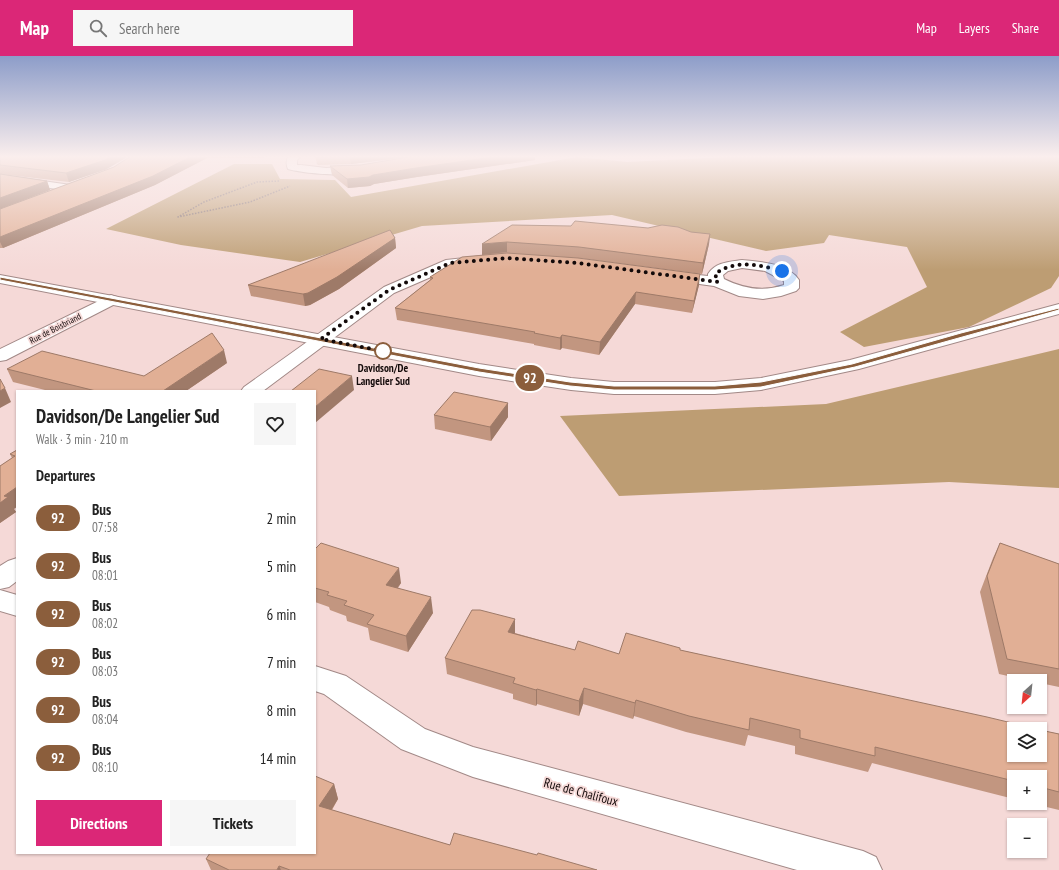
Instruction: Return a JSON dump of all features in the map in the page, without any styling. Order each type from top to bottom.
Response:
[{"type":"street","points":[[50,196],[55,194]]},
{"type":"street","points":[[252,390],[389,290],[450,263],[500,258]]},
{"type":"street","points":[[656,274],[718,282]]},
{"type":"street","points":[[0,279],[479,370],[570,384],[614,388],[715,388],[761,384],[845,367],[963,334],[1059,310]]},
{"type":"street","name":"Rue de Boisbriand","points":[[0,356],[110,300]]},
{"type":"street","points":[[0,580],[16,568]]},
{"type":"street","points":[[0,600],[16,606]]},
{"type":"street","name":"Rue de Chalifoux","points":[[316,678],[335,685],[413,738],[473,762],[863,870]]},
{"type":"path","points":[[225,194],[204,202],[178,217],[241,204],[271,194]]},
{"type":"shaded area","points":[[175,194],[348,194],[351,197],[368,194],[1059,194],[1059,276],[1051,288],[969,327],[864,347],[840,332],[927,287],[907,247],[829,235],[824,243],[766,251],[612,215],[422,226],[300,262],[181,245],[106,229]]},
{"type":"shaded area","points":[[1059,349],[1059,488],[949,482],[619,496],[560,416],[826,404]]},
{"type":"building","points":[[0,194],[11,194],[0,198]]},
{"type":"building","points":[[41,194],[108,194],[0,237],[0,209]]},
{"type":"building","points":[[575,221],[648,228],[662,225],[678,227],[691,232],[710,234],[703,263],[579,247],[507,242],[482,244],[512,225],[571,226]]},
{"type":"building","points":[[390,230],[395,238],[337,277],[308,293],[303,294],[248,285]]},
{"type":"building","points":[[507,253],[578,258],[700,274],[694,301],[636,292],[600,342],[562,335],[560,338],[534,333],[535,332],[395,308],[433,278],[430,277],[462,257]]},
{"type":"building","points":[[212,333],[224,350],[164,390],[92,390],[7,369],[42,351],[144,376]]},
{"type":"building","points":[[319,369],[352,376],[316,406],[316,390],[292,390]]},
{"type":"building","points":[[0,379],[5,388],[0,391]]},
{"type":"building","points":[[454,392],[508,403],[490,427],[434,415]]},
{"type":"building","points":[[16,451],[16,488],[4,496],[8,497],[0,503],[0,466],[15,456],[10,454]]},
{"type":"building","points":[[321,543],[399,568],[386,585],[431,597],[406,636],[367,624],[374,615],[344,605],[347,601],[327,595],[329,592],[316,588],[316,548]]},
{"type":"building","points":[[1000,543],[1059,564],[1059,669],[1007,659],[987,576]]},
{"type":"building","points":[[472,610],[480,610],[515,619],[508,632],[575,650],[578,641],[619,654],[626,633],[680,648],[680,650],[1008,722],[1007,762],[1047,762],[1047,731],[1059,734],[1059,792],[1047,789],[1047,770],[1007,770],[1007,779],[875,747],[875,756],[800,738],[800,730],[750,718],[749,730],[689,716],[636,700],[635,703],[584,688],[579,701],[513,683],[515,678],[445,658]]},
{"type":"building","points":[[316,776],[334,784],[319,806],[450,845],[454,833],[537,855],[538,853],[597,870],[290,870],[279,866],[277,870],[229,870],[206,859],[209,854],[316,854]]},
{"type":"bus line","name":"92","points":[[0,279],[479,370],[570,384],[614,388],[715,388],[761,384],[808,376],[963,334],[1059,310]]},
{"type":"place","name":"Davidson/De Langelier Sud","points":[[383,351]]},
{"type":"route","points":[[383,351],[321,339],[389,290],[450,263],[507,258],[578,263],[718,282],[715,274],[724,267],[742,264],[763,266],[782,271]]}]
